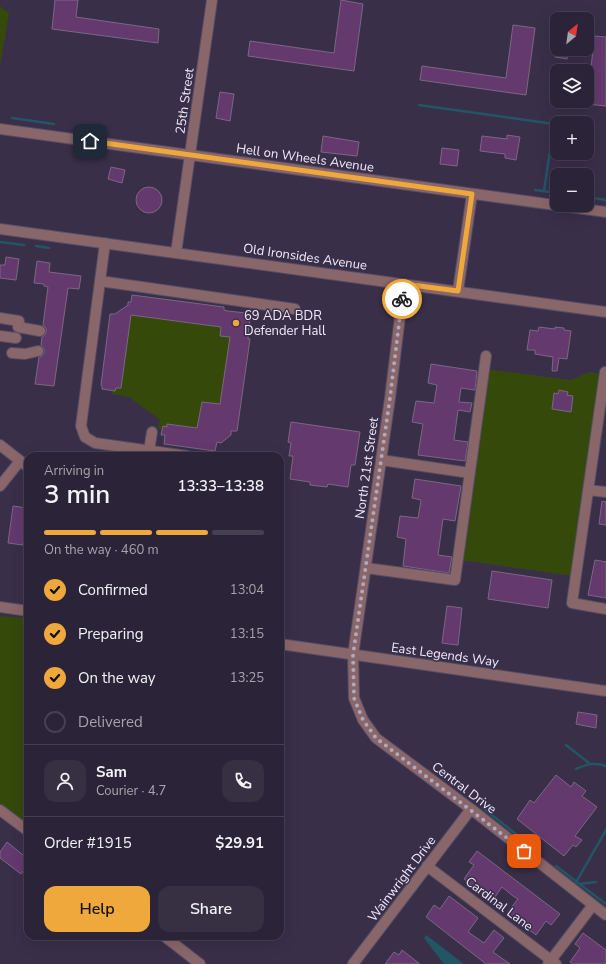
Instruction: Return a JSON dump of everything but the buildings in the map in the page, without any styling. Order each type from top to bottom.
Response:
[{"type":"street","name":"25th Street","points":[[176,253],[212,0]]},
{"type":"street","name":"Hell on Wheels Avenue","points":[[0,130],[606,212]]},
{"type":"street","points":[[458,291],[472,194]]},
{"type":"street","name":"Old Ironsides Avenue","points":[[0,229],[606,312]]},
{"type":"street","points":[[105,243],[81,426],[85,437],[95,443],[162,452]]},
{"type":"street","points":[[100,281],[295,309]]},
{"type":"street","name":"North 21st Street","points":[[353,655],[404,284]]},
{"type":"street","points":[[0,318],[40,331]]},
{"type":"street","points":[[0,336],[16,338]]},
{"type":"street","points":[[12,353],[25,354],[38,352]]},
{"type":"street","points":[[366,568],[455,580],[486,356]]},
{"type":"street","points":[[605,372],[572,603],[606,609]]},
{"type":"street","points":[[149,450],[152,432]]},
{"type":"street","points":[[0,445],[24,464],[0,486]]},
{"type":"street","points":[[381,460],[470,473]]},
{"type":"street","points":[[588,490],[606,492]]},
{"type":"street","points":[[0,607],[24,610]]},
{"type":"street","name":"East Legends Way","points":[[284,645],[606,691]]},
{"type":"street","name":"Central Drive","points":[[353,655],[354,698],[363,720],[376,738],[471,809],[606,915]]},
{"type":"street","name":"Wainwright Drive","points":[[353,964],[471,809]]},
{"type":"street","points":[[0,810],[24,828]]},
{"type":"street","name":"Cardinal Lane","points":[[427,866],[552,963]]},
{"type":"street","points":[[552,963],[593,905]]},
{"type":"street","points":[[169,940],[200,964]]},
{"type":"green space","points":[[0,6],[9,13],[0,66]]},
{"type":"green space","points":[[130,315],[221,327],[220,336],[230,337],[217,430],[167,424],[167,427],[158,429],[160,420],[129,397],[112,394],[112,391],[115,391],[116,388],[121,388]]},
{"type":"green space","points":[[487,369],[571,380],[589,372],[601,374],[573,576],[460,560]]},
{"type":"green space","points":[[0,616],[24,618],[24,823],[0,804]]},
{"type":"water","points":[[426,935],[464,964],[444,964],[424,938]]},
{"type":"waterway","points":[[419,105],[554,124],[544,191]]},
{"type":"waterway","points":[[12,118],[54,124]]},
{"type":"waterway","points":[[535,190],[550,192]]},
{"type":"waterway","points":[[594,198],[606,200]]},
{"type":"waterway","points":[[0,242],[24,245]]},
{"type":"waterway","points":[[36,246],[49,248]]},
{"type":"waterway","points":[[566,745],[589,763]]},
{"type":"waterway","points":[[576,769],[591,764],[606,766]]},
{"type":"waterway","points":[[483,808],[536,850]]},
{"type":"waterway","points":[[575,884],[606,830]]},
{"type":"waterway","points":[[556,866],[606,904]]},
{"type":"waterway","points":[[579,884],[596,882]]},
{"type":"way so far","points":[[402,299],[390,398],[353,655],[354,698],[363,720],[376,738],[471,809],[524,851]]},
{"type":"place","name":"69 ADA BDR Defender Hall","points":[[236,323]]},
{"type":"route","points":[[90,141],[472,194],[458,291],[404,284],[402,299]]}]
